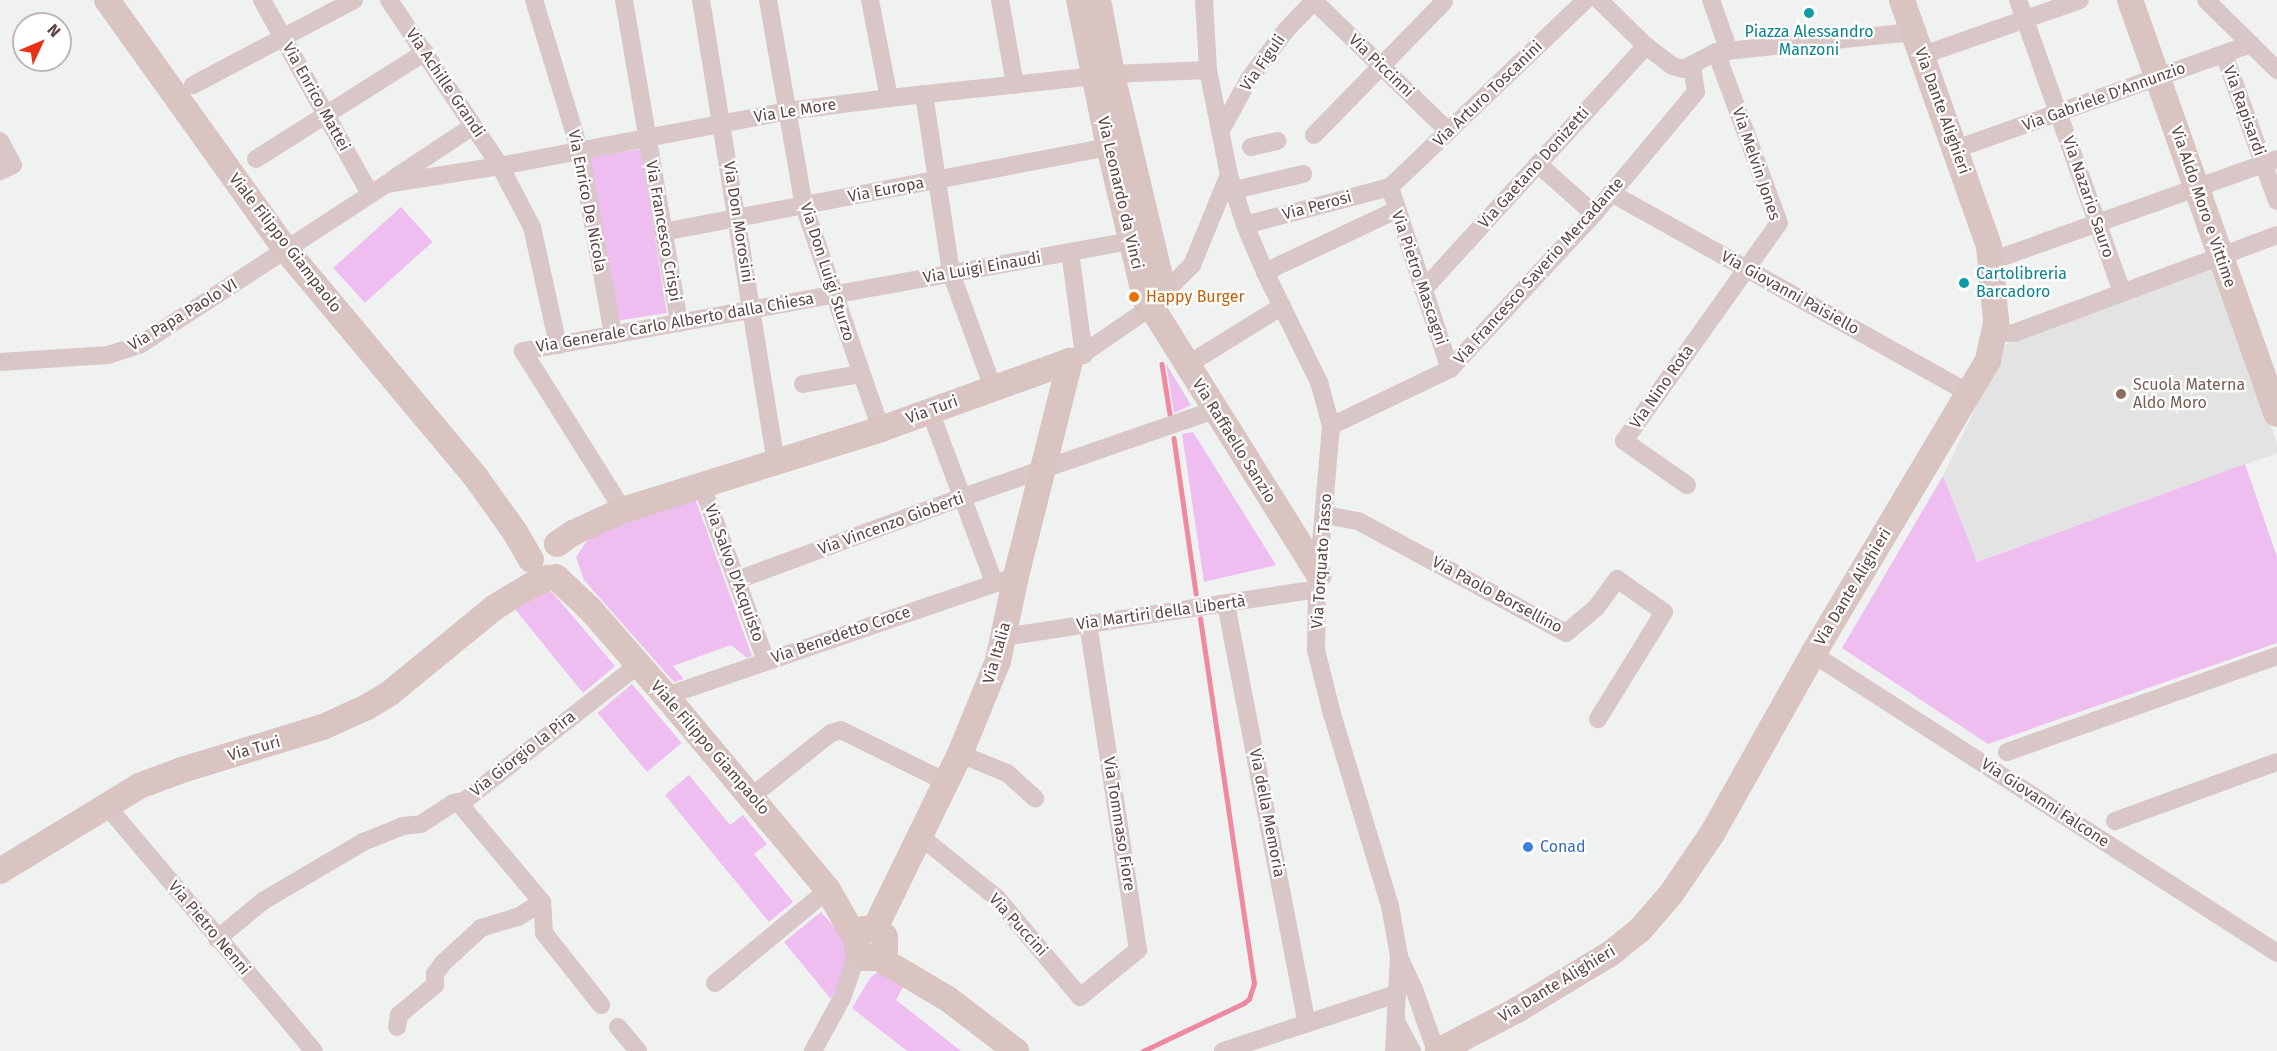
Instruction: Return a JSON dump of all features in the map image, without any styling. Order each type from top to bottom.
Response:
[{"type":"street","name":"Viale Filippo Giampaolo","points":[[107,0],[286,250],[475,476],[752,796],[871,944],[1016,1051]]},
{"type":"street","name":"Via Enrico Mattei","points":[[262,0],[370,194]]},
{"type":"street","points":[[193,85],[354,0]]},
{"type":"street","name":"Via Achille Grandi","points":[[389,0],[500,166],[532,227],[558,345]]},
{"type":"street","name":"Via Enrico De Nicola","points":[[534,0],[580,150],[613,335]]},
{"type":"street","name":"Via Francesco Crispi","points":[[624,0],[679,323]]},
{"type":"street","name":"Via Don Morosini","points":[[701,0],[776,462]]},
{"type":"street","name":"Via Don Luigi Sturzo","points":[[768,0],[804,206],[880,429]]},
{"type":"street","points":[[870,0],[888,98]]},
{"type":"street","points":[[1000,0],[1015,85]]},
{"type":"street","points":[[1080,0],[1103,75],[1154,303]]},
{"type":"street","points":[[1098,0],[1103,75]]},
{"type":"street","name":"Via Torquato Tasso","points":[[1204,0],[1208,70],[1220,132],[1237,149],[1231,183],[1245,225],[1265,272],[1319,382],[1331,426],[1326,515],[1318,582],[1316,650],[1332,714],[1390,906],[1399,956],[1437,1051]]},
{"type":"street","name":"Via Arturo Toscanini","points":[[1390,187],[1586,0]]},
{"type":"street","points":[[1599,0],[1646,46],[1673,66],[1683,69],[1722,52],[1913,32]]},
{"type":"street","points":[[1711,0],[1722,52]]},
{"type":"street","name":"Via Dante Alighieri","points":[[1437,1051],[1517,1010],[1596,963],[1625,942],[1653,915],[1712,834],[1813,654],[1988,360],[1995,333],[1996,302],[1991,261],[1983,228],[1902,0]]},
{"type":"street","name":"Via Nazario Sauro","points":[[2018,0],[2121,292]]},
{"type":"street","points":[[1923,56],[2080,0]]},
{"type":"street","name":"Via Aldo Moro e Vittime","points":[[2130,0],[2277,414]]},
{"type":"street","points":[[2206,0],[2277,70]]},
{"type":"street","name":"Via Piccinni","points":[[1314,1],[1448,131]]},
{"type":"street","name":"Via Figuli","points":[[1220,132],[1249,79],[1287,29],[1314,1]]},
{"type":"street","points":[[1314,135],[1444,2]]},
{"type":"street","name":"Via Gabriele D'Annunzio","points":[[1956,149],[2251,44]]},
{"type":"street","name":"Via Gaetano Donizetti","points":[[1423,290],[1646,46]]},
{"type":"street","points":[[256,159],[425,52]]},
{"type":"street","name":"Via Melvin Jones","points":[[1722,52],[1779,223],[1746,268]]},
{"type":"street","name":"Via Rapisardi","points":[[2224,54],[2270,161],[2277,201]]},
{"type":"street","name":"Via Francesco Saverio Mercadante","points":[[1331,426],[1450,369],[1594,213],[1696,92],[1692,66]]},
{"type":"street","name":"Via Le More","points":[[386,184],[500,166],[788,111],[1103,75],[1208,70]]},
{"type":"street","name":"Via Leonardo da Vinci","points":[[1103,75],[1109,147],[1130,241],[1154,303]]},
{"type":"street","points":[[924,94],[951,273],[993,388]]},
{"type":"street","name":"Via Le More","points":[[286,250],[473,126]]},
{"type":"street","points":[[0,141],[6,168]]},
{"type":"street","points":[[1237,149],[1277,141]]},
{"type":"street","name":"Via Europa","points":[[663,232],[1109,147]]},
{"type":"street","points":[[1991,261],[2270,161]]},
{"type":"street","points":[[1538,164],[1594,213]]},
{"type":"street","points":[[1231,183],[1303,174]]},
{"type":"street","name":"Via Turi","points":[[0,871],[106,805],[159,778],[315,730],[367,707],[390,693],[495,607],[548,561],[573,533],[623,510],[880,429],[1077,358],[1154,303],[1192,265],[1231,183]]},
{"type":"street","name":"Via Pietro Mascagni","points":[[1390,187],[1450,369]]},
{"type":"street","name":"Via Perosi","points":[[1245,225],[1390,187]]},
{"type":"street","name":"Via Giovanni Paisiello","points":[[1611,193],[1969,393]]},
{"type":"street","points":[[1265,272],[1396,210]]},
{"type":"street","points":[[1995,333],[2014,333],[2277,235]]},
{"type":"street","name":"Via Luigi Einaudi","points":[[834,294],[1130,241]]},
{"type":"street","name":"Via Papa Paolo VI","points":[[0,362],[108,355],[124,351],[141,344],[286,250]]},
{"type":"street","points":[[1070,252],[1077,358]]},
{"type":"street","name":"Via Nino Rota","points":[[1687,485],[1623,441],[1746,268]]},
{"type":"street","name":"Via Generale Carlo Alberto dalla Chiesa","points":[[623,510],[523,351],[834,294]]},
{"type":"street","name":"Via Raffaello Sanzio","points":[[1154,303],[1187,365],[1318,582]]},
{"type":"street","points":[[1187,365],[1282,306]]},
{"type":"street","name":"Via Italia","points":[[813,1051],[871,944],[960,754],[998,661],[1004,637],[1005,579],[1045,469],[1077,358]]},
{"type":"street","points":[[803,384],[861,374]]},
{"type":"street","name":"Via Vincenzo Gioberti","points":[[737,580],[963,497],[1214,410]]},
{"type":"street","points":[[930,411],[963,497],[1005,579]]},
{"type":"street","name":"Via Salvo D'Acquisto","points":[[702,486],[766,661]]},
{"type":"street","name":"Via Paolo Borsellino","points":[[1326,515],[1358,520],[1566,633],[1596,608],[1617,579],[1664,612],[1598,719]]},
{"type":"street","name":"Via Benedetto Croce","points":[[666,696],[1005,579]]},
{"type":"street","name":"Via Martiri della Libertà","points":[[1004,637],[1226,604],[1318,582]]},
{"type":"street","name":"Via della Memoria","points":[[1226,604],[1307,1023]]},
{"type":"street","name":"Via Tommaso Fiore","points":[[1080,997],[1138,950],[1088,623]]},
{"type":"street","name":"Via Giovanni Falcone","points":[[1813,654],[2277,953]]},
{"type":"street","points":[[2007,752],[2277,656]]},
{"type":"street","name":"Via Giorgio la Pira","points":[[218,939],[263,901],[354,847],[403,826],[421,824],[458,802],[464,801],[638,665]]},
{"type":"street","points":[[752,796],[831,733],[841,730],[946,782]]},
{"type":"street","points":[[960,754],[1007,773],[1035,798]]},
{"type":"street","points":[[2115,821],[2277,762]]},
{"type":"street","points":[[458,802],[542,902],[544,933],[601,1005]]},
{"type":"street","name":"Via Pietro Nenni","points":[[106,805],[314,1051]]},
{"type":"street","name":"Via Puccini","points":[[921,837],[997,898],[1080,997]]},
{"type":"street","points":[[715,982],[828,890]]},
{"type":"street","points":[[397,1027],[399,1015],[435,985],[435,974],[443,963],[481,928],[518,917],[542,902]]},
{"type":"street","name":"Via Torquato Tasso","points":[[1394,1051],[1399,956]]},
{"type":"street","points":[[1223,1051],[1396,994]]},
{"type":"street","points":[[1396,1021],[1412,1051]]},
{"type":"street","points":[[618,1028],[638,1051]]},
{"type":"shaded area","points":[[641,149],[667,313],[613,322],[587,158]]},
{"type":"shaded area","points":[[401,207],[432,242],[365,303],[333,268]]},
{"type":"shaded area","name":"Scuola Materna Aldo Moro","points":[[2214,264],[2277,444],[2277,453],[1976,562],[1943,476],[2006,344]]},
{"type":"shaded area","points":[[1166,364],[1191,405],[1174,413]]},
{"type":"shaded area","points":[[1193,432],[1276,565],[1204,582],[1182,434]]},
{"type":"shaded area","points":[[2245,464],[2277,557],[2277,643],[1988,744],[1842,648],[1943,476],[1977,562]]},
{"type":"shaded area","points":[[695,498],[752,656],[747,658],[731,645],[673,666],[684,679],[674,682],[584,580],[576,557],[587,541],[614,523]]},
{"type":"shaded area","points":[[546,589],[553,593],[615,666],[583,693],[514,608]]},
{"type":"shaded area","points":[[632,684],[681,743],[647,772],[598,713]]},
{"type":"shaded area","points":[[689,775],[730,825],[743,815],[767,844],[754,854],[793,902],[769,922],[665,795]]},
{"type":"shaded area","points":[[821,912],[846,940],[848,966],[831,999],[784,942]]},
{"type":"shaded area","points":[[879,971],[903,987],[896,1000],[961,1051],[907,1051],[852,1008],[870,978]]},
{"type":"waterway","points":[[1162,364],[1170,414]]},
{"type":"waterway","points":[[1174,438],[1196,593]]},
{"type":"waterway","points":[[1143,1051],[1244,1003],[1249,999],[1254,984],[1200,619]]},
{"type":"place","name":"Piazza Alessandro Manzoni","points":[[1809,13]]},
{"type":"place","name":"Cartolibreria Barcadoro","points":[[1964,283]]},
{"type":"place","name":"Happy Burger","points":[[1134,297]]},
{"type":"place","name":"Scuola Materna Aldo Moro","points":[[2121,394]]},
{"type":"place","name":"Conad","points":[[1528,847]]}]
